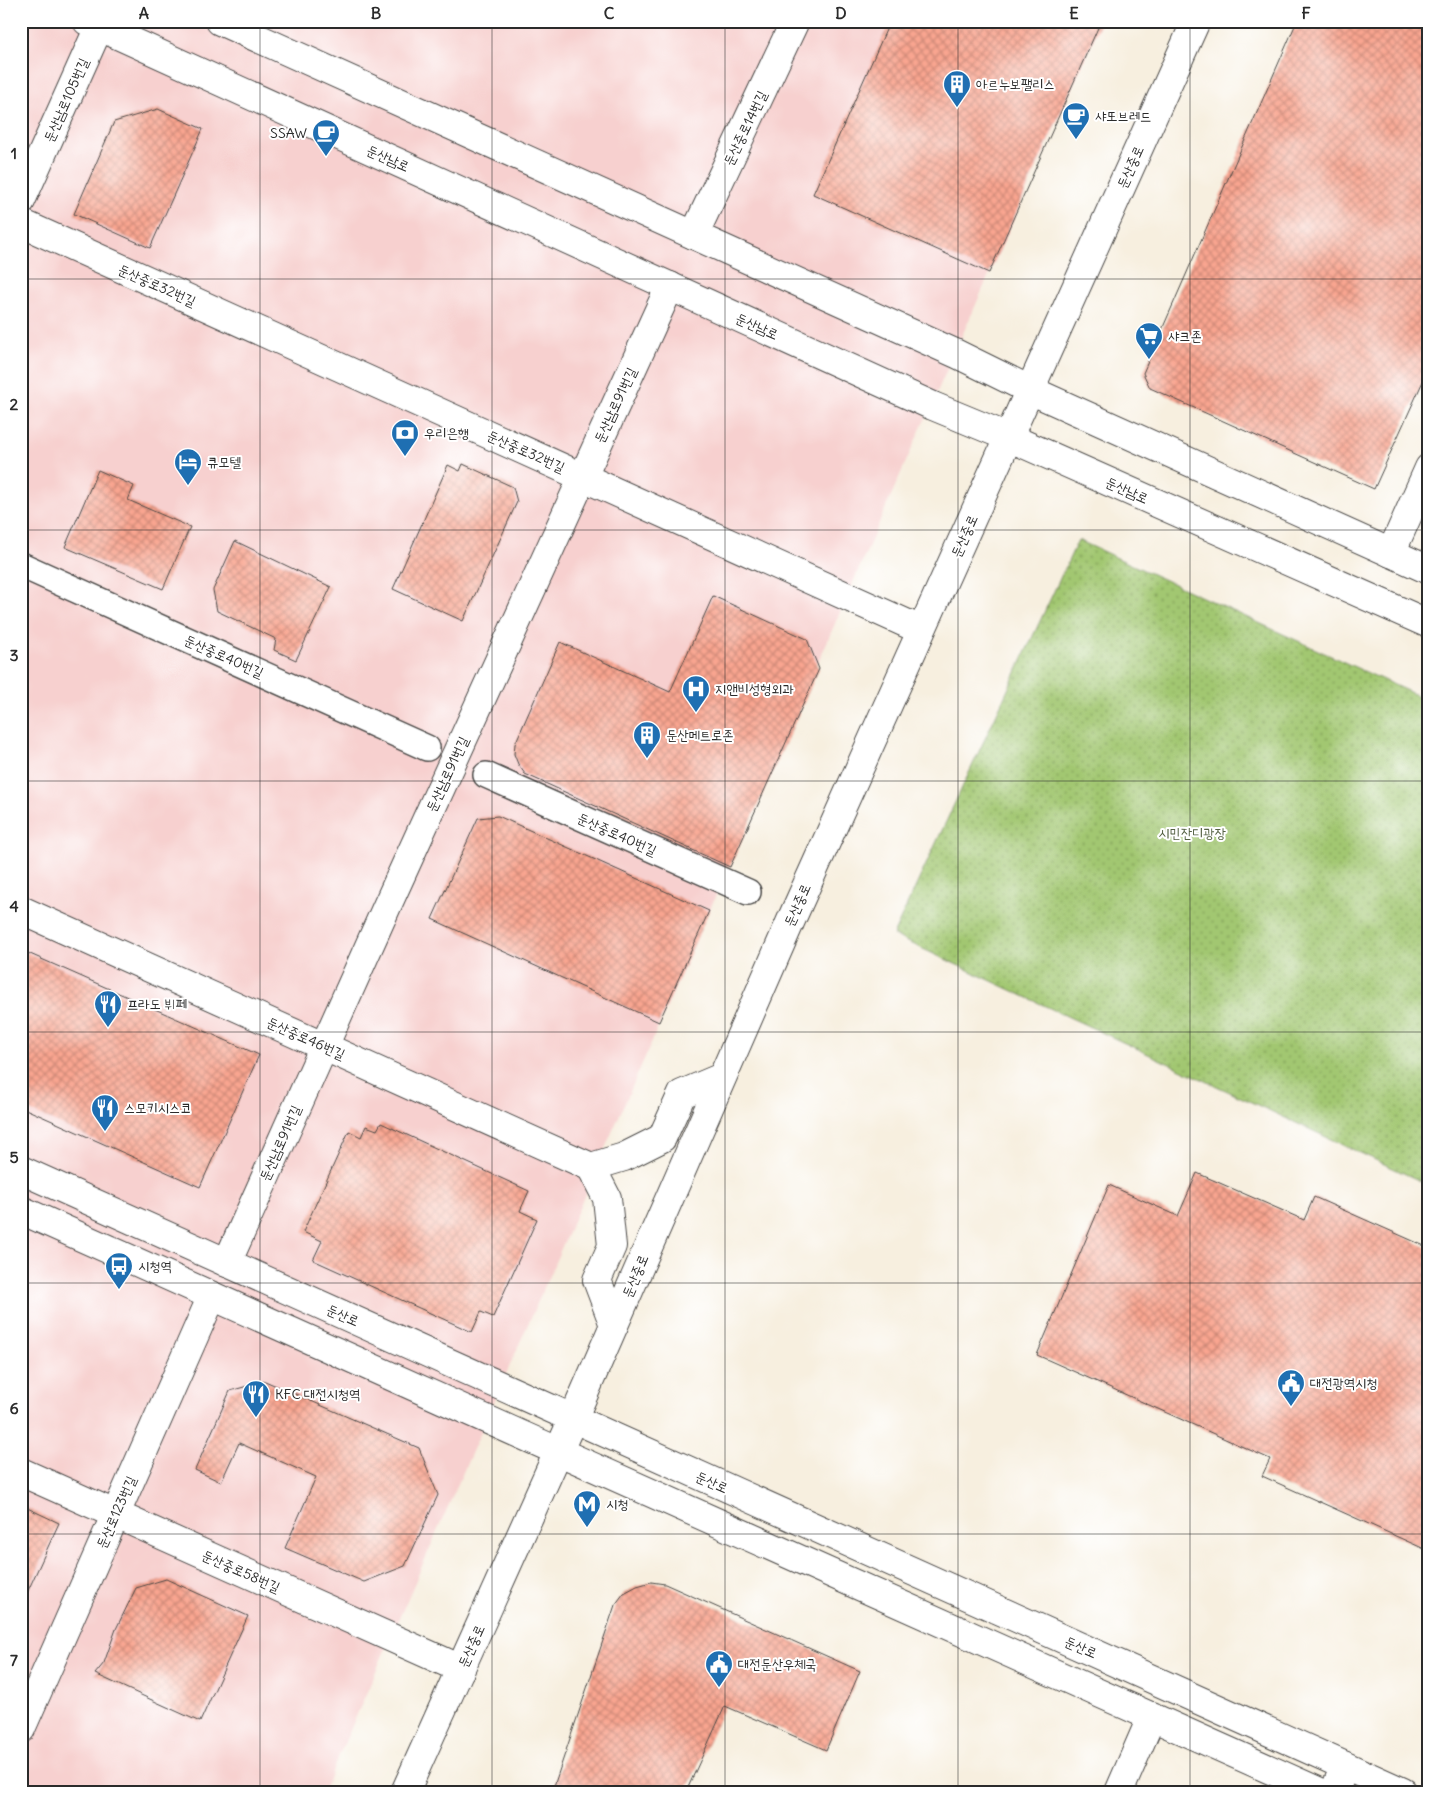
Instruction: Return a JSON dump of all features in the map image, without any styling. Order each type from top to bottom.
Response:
[{"type":"main road","points":[[220,21],[957,354],[1030,390],[1429,570]]},
{"type":"main road","name":"둔산중로14번길","points":[[694,235],[795,21]]},
{"type":"main road","name":"둔산중로","points":[[405,1792],[573,1419],[722,1077],[921,630],[1196,21]]},
{"type":"main road","name":"둔산남로105번길","points":[[21,201],[93,24]]},
{"type":"main road","name":"둔산남로","points":[[93,24],[934,406],[1429,624]]},
{"type":"main road","name":"둔산중로32번길","points":[[21,223],[921,630]]},
{"type":"main road","name":"둔산남로91번길","points":[[227,1263],[670,286]]},
{"type":"main road","points":[[1391,553],[1429,468]]},
{"type":"main road","name":"둔산중로46번길","points":[[21,910],[591,1167]]},
{"type":"main road","points":[[614,1325],[597,1280],[612,1246],[607,1198],[591,1167],[624,1158],[662,1138],[682,1094],[722,1077]]},
{"type":"main road","name":"둔산로","points":[[21,1170],[1403,1792]]},
{"type":"main road","points":[[21,1210],[1320,1792]]},
{"type":"main road","name":"둔산로123번길","points":[[21,1729],[212,1296]]},
{"type":"main road","name":"둔산중로58번길","points":[[21,1472],[461,1669]]},
{"type":"main road","points":[[1119,1792],[1152,1716]]},
{"type":"main road","points":[[1334,1792],[1345,1766]]},
{"type":"street","name":"둔산중로40번길","points":[[21,565],[427,748]]},
{"type":"street","name":"둔산중로40번길","points":[[486,775],[748,892]]},
{"type":"shaded area","points":[[21,21],[1102,21],[897,482],[323,1792],[21,1792]]},
{"type":"green space","name":"시민잔디광장","points":[[1078,540],[1429,701],[1429,1185],[893,935]]},
{"type":"building","name":"아르누보팰리스","points":[[890,21],[1101,21],[989,273],[813,194]]},
{"type":"building","points":[[1297,21],[1429,21],[1429,368],[1374,489],[1150,388],[1143,373]]},
{"type":"building","points":[[158,109],[203,129],[150,248],[74,214],[114,122]]},
{"type":"building","points":[[463,464],[513,487],[517,502],[463,621],[393,589],[448,465],[460,471]]},
{"type":"building","points":[[98,470],[134,486],[128,500],[190,527],[163,589],[65,547]]},
{"type":"building","points":[[235,541],[331,587],[296,660],[274,650],[276,639],[217,611],[213,590]]},
{"type":"building","name":"둔산메트로존","points":[[713,596],[807,639],[819,669],[730,867],[525,774],[514,754],[515,744],[560,642],[670,692]]},
{"type":"building","points":[[498,816],[709,911],[659,1022],[432,919],[478,818]]},
{"type":"building","points":[[21,950],[259,1055],[200,1187],[21,1107]]},
{"type":"building","points":[[381,1123],[529,1191],[520,1211],[537,1219],[493,1317],[481,1312],[472,1332],[313,1260],[322,1241],[303,1232],[349,1131],[361,1137],[366,1126],[377,1130]]},
{"type":"building","name":"대전광역시청","points":[[1197,1173],[1304,1220],[1314,1197],[1429,1248],[1429,1551],[1262,1476],[1270,1459],[1037,1355],[1109,1185],[1178,1216]]},
{"type":"building","points":[[265,1381],[419,1448],[438,1495],[405,1566],[364,1582],[285,1548],[316,1477],[239,1443],[221,1482],[195,1470],[230,1391]]},
{"type":"building","points":[[21,1505],[59,1523],[21,1606]]},
{"type":"building","points":[[166,1579],[248,1616],[200,1722],[95,1674],[104,1663],[116,1629],[136,1588]]},
{"type":"building","name":"대전둔산우체국","points":[[651,1582],[665,1584],[860,1671],[826,1750],[725,1706],[686,1792],[552,1792],[615,1605],[624,1593],[637,1586]]},
{"type":"place","name":"아르누보팰리스","points":[[957,108]]},
{"type":"place","name":"샤또브레드","points":[[1076,140]]},
{"type":"place","name":"SSAW","points":[[326,157]]},
{"type":"place","name":"샤크존","points":[[1149,360]]},
{"type":"place","name":"우리은행","points":[[405,457]]},
{"type":"place","name":"큐모텔","points":[[188,486]]},
{"type":"place","name":"지앤비성형외과","points":[[696,713]]},
{"type":"place","name":"둔산메트로존","points":[[647,759]]},
{"type":"place","name":"프라도 뷔페","points":[[108,1028]]},
{"type":"place","name":"스모키시스코","points":[[105,1132]]},
{"type":"place","name":"시청역","points":[[119,1290]]},
{"type":"place","name":"대전광역시청","points":[[1291,1407]]},
{"type":"place","name":"KFC 대전시청역","points":[[256,1418]]},
{"type":"place","name":"시청","points":[[587,1528]]},
{"type":"place","name":"대전둔산우체국","points":[[719,1688]]}]
